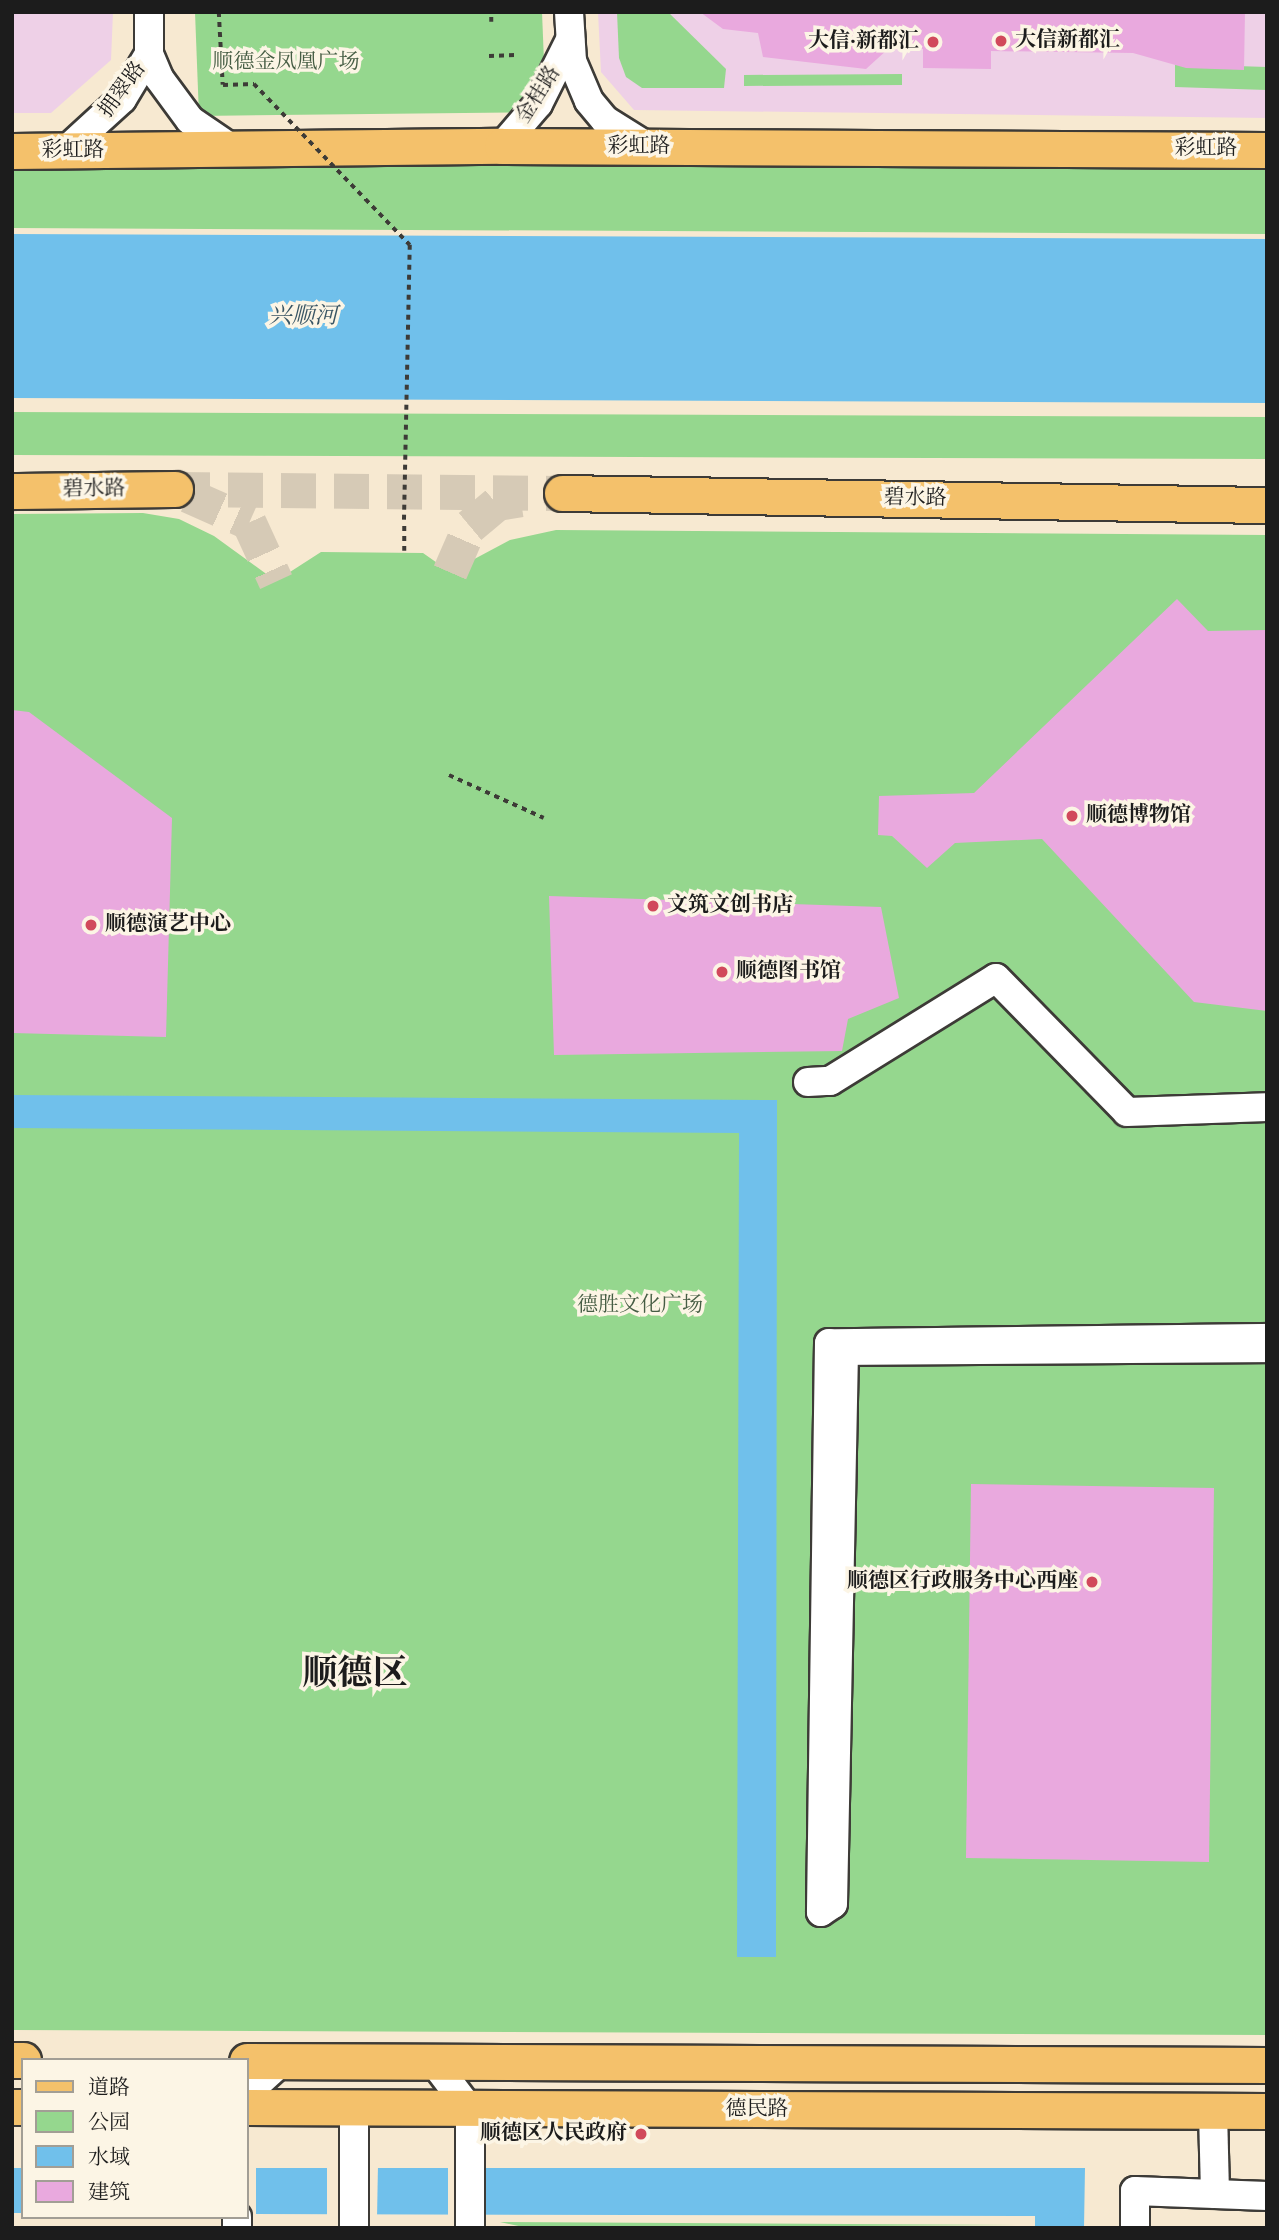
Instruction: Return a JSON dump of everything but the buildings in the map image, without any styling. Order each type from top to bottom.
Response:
[{"type":"main road","name":"彩虹路","points":[[12,151],[502,146],[1267,150]]},
{"type":"main road","name":"碧水路","points":[[12,491],[175,489]]},
{"type":"main road","name":"碧水路","points":[[562,493],[1267,505]]},
{"type":"main road","points":[[248,2061],[1267,2065]]},
{"type":"main road","name":"德民路","points":[[248,2108],[1267,2111]]},
{"type":"street","name":"拥翠路","points":[[149,12],[149,54],[173,101],[233,150]]},
{"type":"street","name":"金桂路","points":[[502,146],[538,104],[569,26]]},
{"type":"street","name":"金桂路","points":[[569,26],[589,101],[625,135],[648,146]]},
{"type":"street","name":"拥翠路","points":[[65,151],[122,99],[149,54]]},
{"type":"street","points":[[808,1082],[830,1081],[996,978],[1127,1112],[1267,1107]]},
{"type":"street","points":[[1267,1338],[829,1343],[821,1912],[833,1904],[844,1351],[1267,1348]]},
{"type":"street","points":[[248,2092],[282,2061]]},
{"type":"street","points":[[433,2061],[470,2109],[470,2228]]},
{"type":"street","points":[[354,2108],[354,2228]]},
{"type":"street","points":[[1213,2111],[1215,2194]]},
{"type":"street","points":[[1135,2228],[1135,2191],[1267,2196]]},
{"type":"path","points":[[219,12],[223,85],[254,84],[410,245],[404,551]]},
{"type":"path","points":[[491,12],[491,22]]},
{"type":"path","points":[[489,56],[515,55]]},
{"type":"path","points":[[449,775],[544,818]]},
{"type":"shaded area","points":[[12,12],[113,12],[111,60],[51,113],[12,113]]},
{"type":"shaded area","name":"大信·新都汇","points":[[598,12],[1267,12],[1267,118],[634,110],[601,72]]},
{"type":"green space","name":"顺德金凤凰广场","points":[[195,12],[542,12],[546,112],[199,116]]},
{"type":"green space","points":[[617,12],[668,12],[726,69],[724,88],[642,88],[626,77],[619,58]]},
{"type":"green space","points":[[1175,64],[1267,67],[1267,90],[1175,87]]},
{"type":"green space","points":[[902,74],[902,85],[744,86],[744,75]]},
{"type":"green space","points":[[1267,162],[1267,234],[12,228],[12,167]]},
{"type":"green space","points":[[12,412],[1267,417],[1267,459],[12,455]]},
{"type":"green space","name":"德胜文化广场","points":[[143,513],[179,519],[214,536],[276,581],[321,552],[423,553],[450,572],[510,540],[556,530],[1267,535],[1267,2035],[12,2030],[12,514]]},
{"type":"green space","points":[[500,2222],[1023,2225],[528,2228]]},
{"type":"green space","points":[[12,2226],[206,2227],[12,2228]]},
{"type":"water","name":"兴顺河","points":[[12,234],[1267,239],[1267,403],[12,398]]},
{"type":"water","points":[[12,1095],[777,1100],[776,1957],[737,1957],[739,1133],[12,1128]]},
{"type":"water","points":[[12,2168],[21,2168],[21,2213],[12,2213]]},
{"type":"water","points":[[248,2168],[1085,2168],[1084,2228],[1035,2228],[1035,2216],[248,2214]]},
{"type":"pier","points":[[248,2164],[256,2164],[256,2217],[248,2217]]},
{"type":"pier","points":[[327,2164],[378,2164],[377,2218],[327,2217]]},
{"type":"pier","points":[[448,2164],[485,2164],[485,2218],[448,2218]]},
{"type":"tunnel","points":[[175,489],[562,493]]},
{"type":"tunnel","points":[[188,495],[249,522],[276,581]]},
{"type":"tunnel","points":[[450,572],[470,526],[497,503],[521,499]]},
{"type":"place","name":"大信新都汇","points":[[1001,41]]},
{"type":"place","name":"大信·新都汇","points":[[933,42]]},
{"type":"place","name":"顺德博物馆","points":[[1072,816]]},
{"type":"place","name":"文筑文创书店","points":[[653,906]]},
{"type":"place","name":"顺德演艺中心","points":[[91,925]]},
{"type":"place","name":"顺德图书馆","points":[[722,972]]},
{"type":"place","name":"顺德区行政服务中心西座","points":[[1092,1582]]},
{"type":"place","name":"顺德区人民政府","points":[[641,2134]]},
{"type":"district","name":"顺德区","points":[[355,1675]]}]
